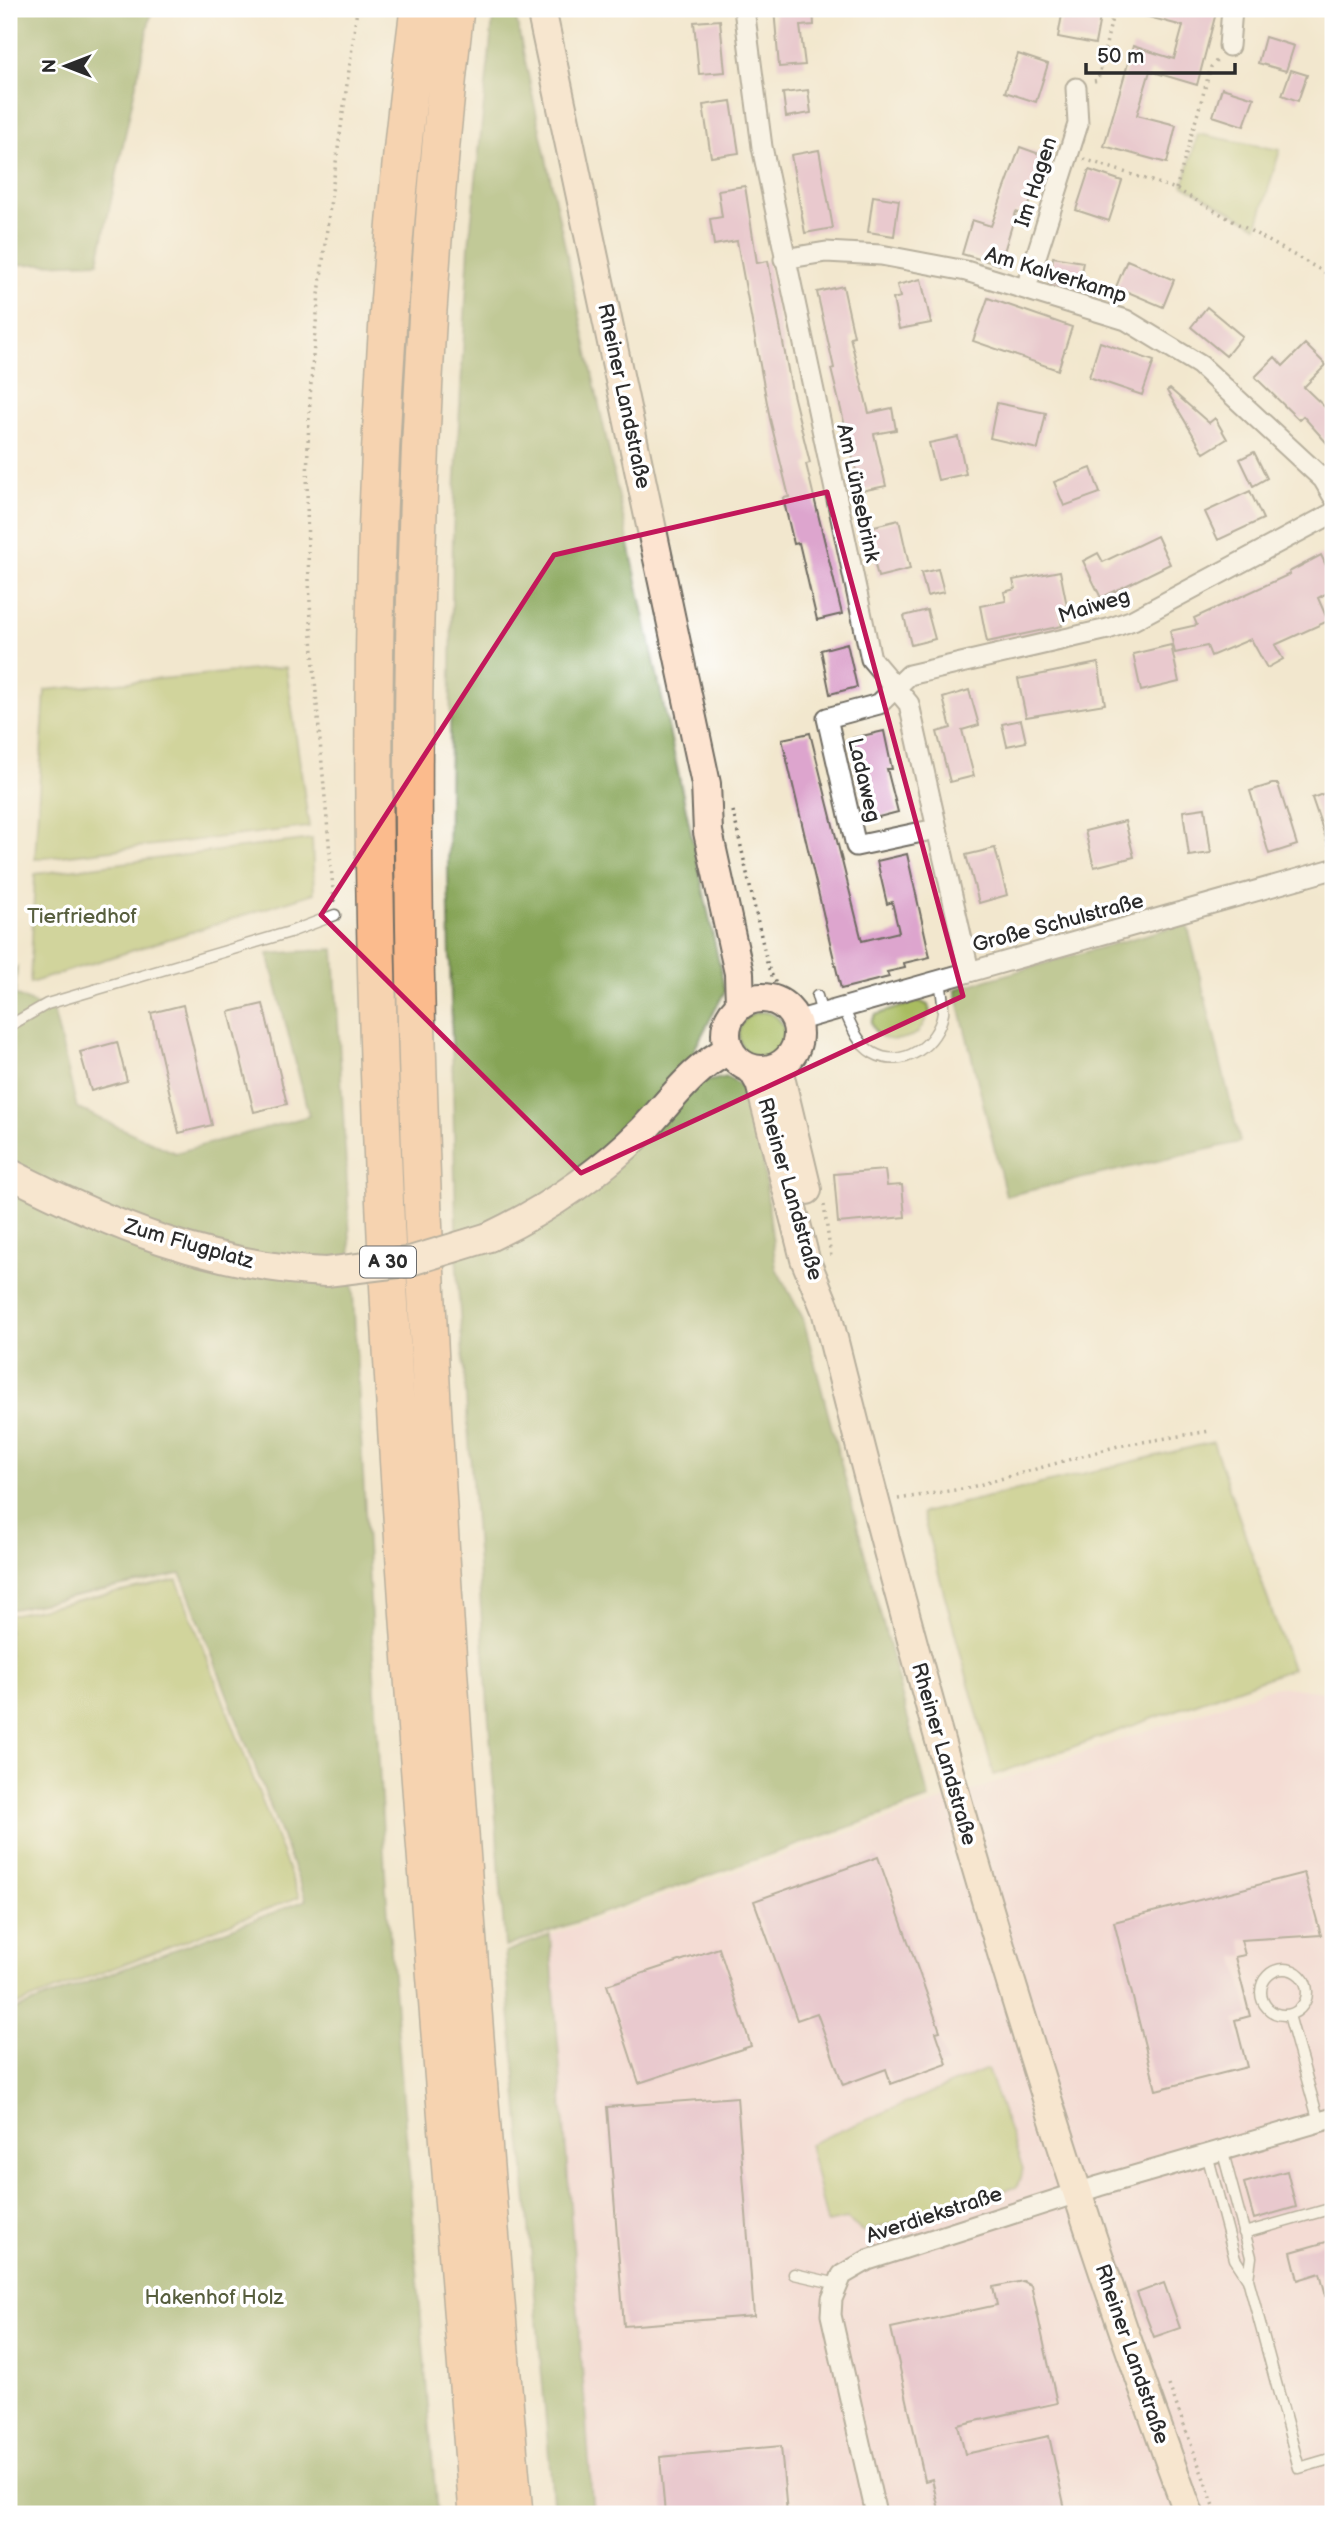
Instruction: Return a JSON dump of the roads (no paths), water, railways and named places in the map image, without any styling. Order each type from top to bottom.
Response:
[{"type":"highway","name":"A 30","points":[[419,9],[391,287],[379,493],[374,866],[381,1131],[394,1396],[438,2036],[478,2514]]},
{"type":"highway","name":"A 30","points":[[455,9],[426,298],[417,461],[412,625],[411,854],[421,1221],[433,1439],[462,1866],[514,2514]]},
{"type":"street","name":"Rheiner Landstraße","points":[[541,9],[706,783],[725,828],[762,997]]},
{"type":"street","name":"Am Lünsebrink","points":[[744,9],[762,148],[871,659],[909,704],[969,971]]},
{"type":"street","points":[[1229,46],[1232,9]]},
{"type":"street","name":"Im Hagen","points":[[1026,288],[1078,124],[1076,88]]},
{"type":"street","name":"Am Kalverkamp","points":[[784,259],[826,252],[881,255],[967,271],[1126,320],[1200,365],[1323,479],[1333,496]]},
{"type":"street","name":"Maiweg","points":[[895,688],[909,675],[1108,629],[1133,620],[1333,513]]},
{"type":"street","name":"Ladaweg","points":[[895,688],[879,704],[827,718],[856,846],[936,829]]},
{"type":"street","name":"Große Schulstraße","points":[[807,1007],[843,1007],[1333,869]]},
{"type":"street","points":[[762,997],[784,1006],[807,1007],[796,1046],[781,1065],[772,1069],[752,1069],[743,1065],[729,1050],[727,1025],[762,997]]},
{"type":"street","name":"Zum Flugplatz","points":[[9,1173],[68,1204],[152,1237],[223,1259],[287,1270],[326,1272],[407,1262],[489,1237],[560,1199],[604,1166],[643,1130],[695,1071],[729,1050]]},
{"type":"street","name":"Rheiner Landstraße","points":[[781,1065],[780,1077],[822,1254],[826,1310]]},
{"type":"street","name":"Rheiner Landstraße","points":[[752,1069],[760,1083],[806,1259],[826,1310],[874,1504],[995,1930],[1077,2193],[1189,2514]]},
{"type":"street","points":[[1077,2193],[1326,2120]]},
{"type":"street","name":"Averdiekstraße","points":[[838,2284],[842,2276],[867,2260],[1077,2193]]},
{"type":"street","points":[[838,2284],[831,2315],[876,2514]]},
{"type":"lane","points":[[9,1026],[47,1004],[290,932],[335,915]]},
{"type":"lane","points":[[843,1007],[856,1036],[872,1053],[896,1059],[918,1052],[934,1037],[943,1013],[940,979]]},
{"type":"lane","points":[[1276,1970],[1290,1970],[1306,1984],[1306,1999],[1301,2008],[1289,2015],[1270,2011],[1262,2000],[1264,1979],[1276,1970]]},
{"type":"lane","points":[[1289,2015],[1326,2120]]},
{"type":"lane","points":[[1214,2151],[1251,2257],[1248,2279]]},
{"type":"lane","points":[[1214,2151],[1235,2259],[1248,2279],[1299,2468],[1333,2458]]},
{"type":"lane","points":[[1244,2233],[1333,2208]]},
{"type":"lane","points":[[794,2274],[838,2284]]},
{"type":"park label","name":"Tierfriedhof","points":[[82,916]]},
{"type":"park label","name":"Hakenhof Holz","points":[[214,2297]]}]
